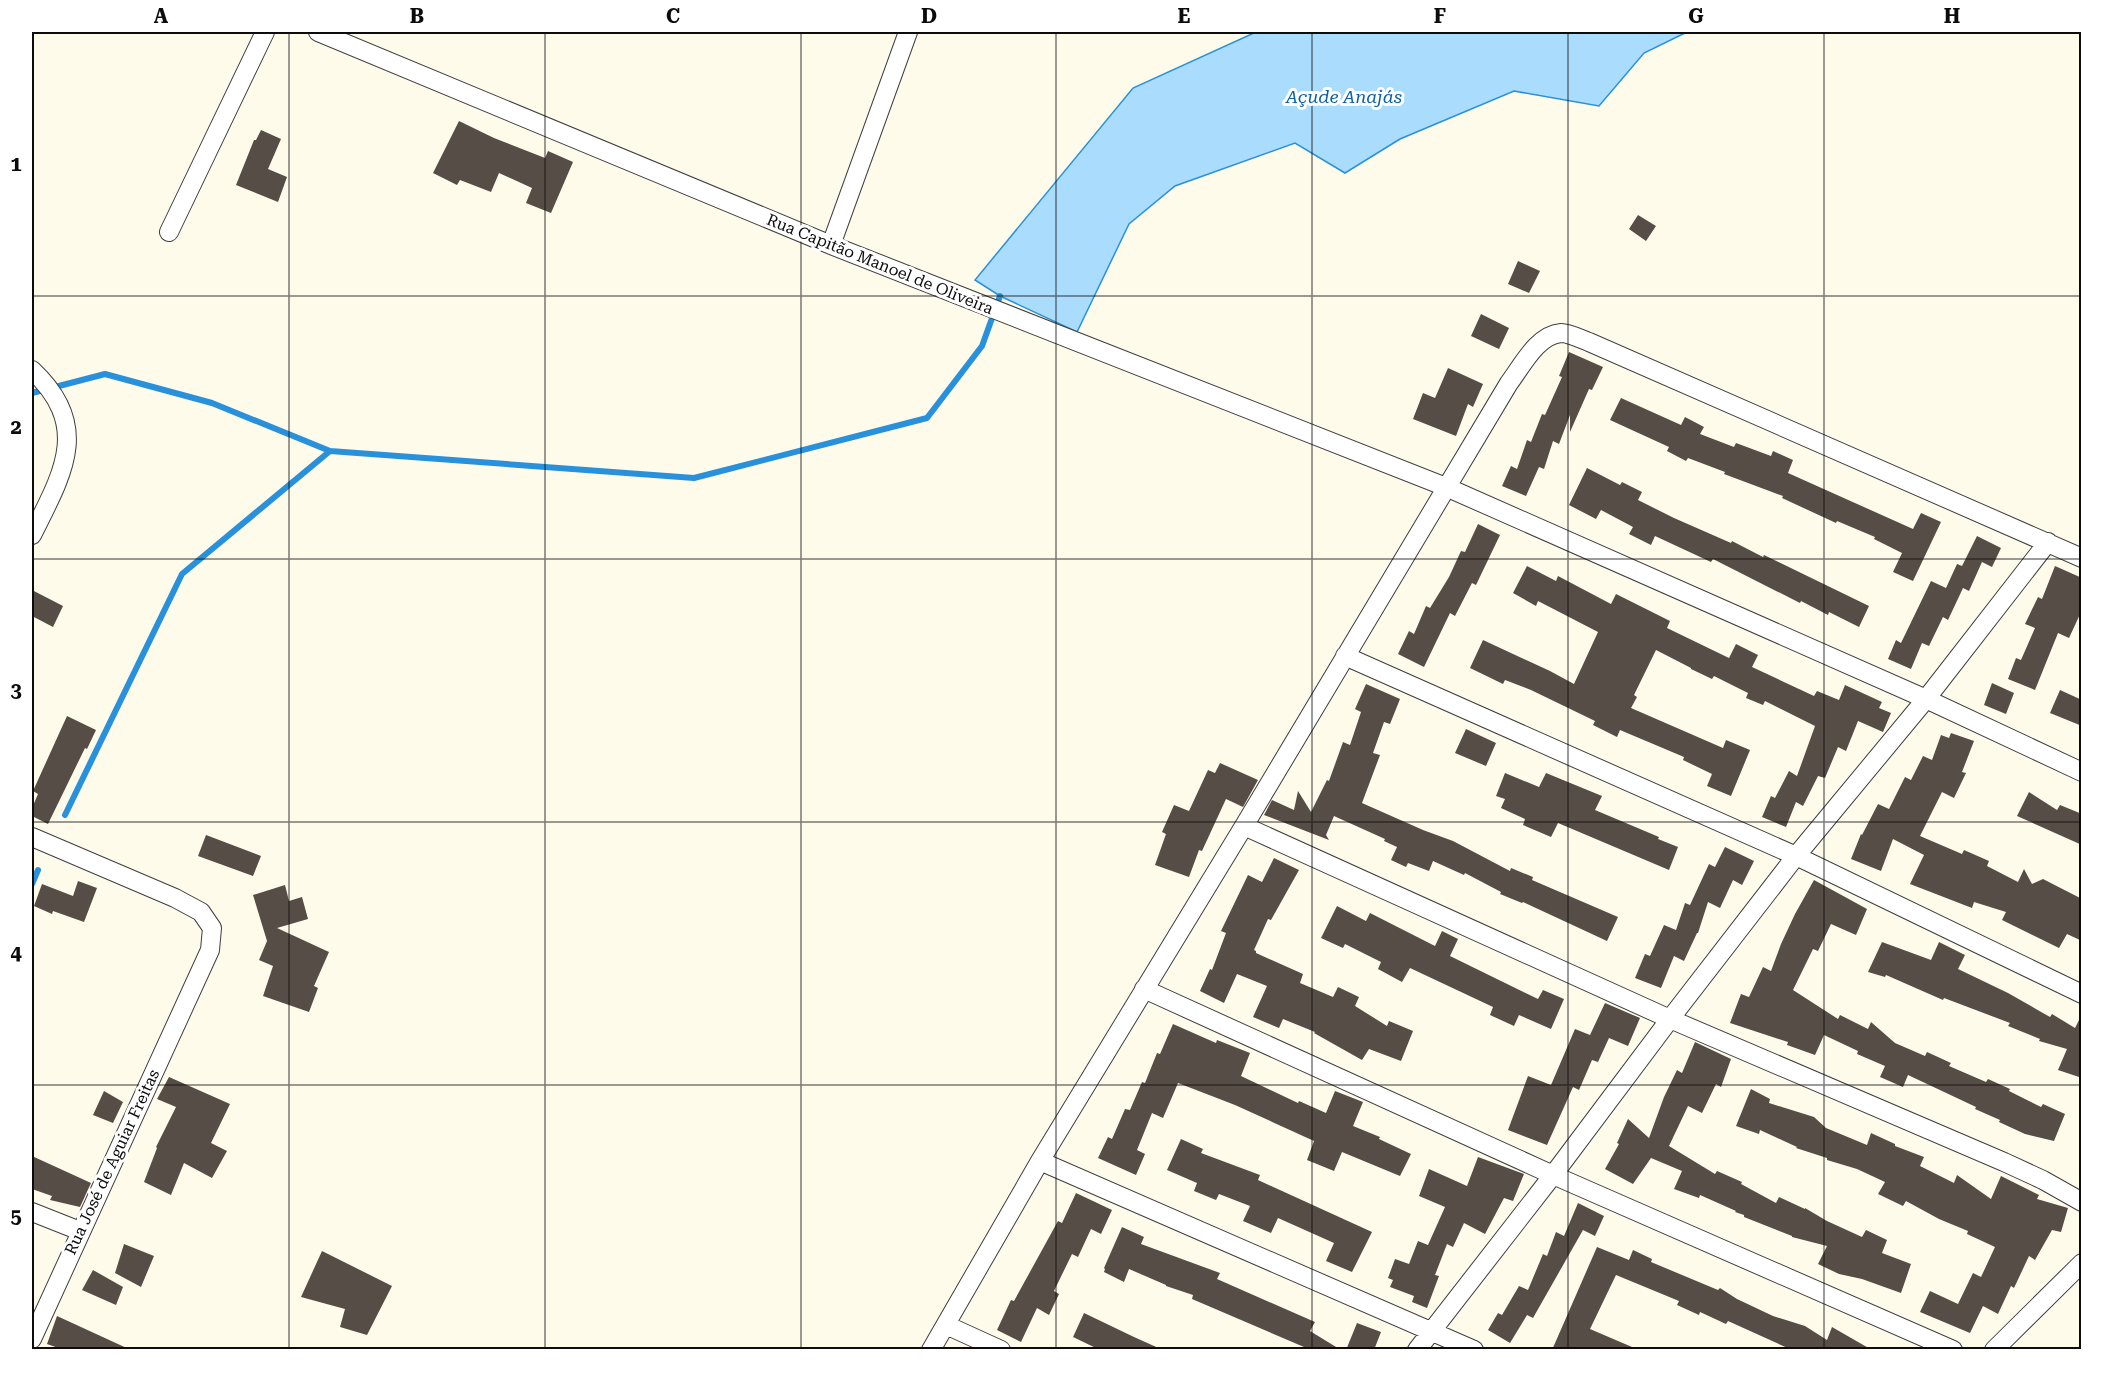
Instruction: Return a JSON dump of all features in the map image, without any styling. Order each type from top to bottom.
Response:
[{"type":"street","points":[[169,232],[265,32]]},
{"type":"street","name":"Rua Capitão Manoel de Oliveira","points":[[318,32],[831,245],[1446,487],[1926,699],[2082,772]]},
{"type":"street","points":[[831,245],[908,32]]},
{"type":"street","points":[[931,1350],[1040,1161],[1509,383],[1546,337],[1562,333],[1650,367],[2082,558]]},
{"type":"street","points":[[32,370],[60,405],[67,425],[68,449],[59,477],[32,535]]},
{"type":"street","points":[[1417,1350],[1796,856],[1926,699],[2048,542]]},
{"type":"street","points":[[1345,656],[1796,856],[2082,994]]},
{"type":"street","points":[[1244,826],[1670,1019],[2004,1162],[2082,1202]]},
{"type":"street","name":"Rua José de Aguiar Freitas","points":[[32,837],[175,898],[201,912],[212,928],[210,950],[32,1339]]},
{"type":"street","points":[[1144,988],[1553,1175],[1953,1350]]},
{"type":"street","points":[[1040,1161],[1474,1350]]},
{"type":"street","points":[[32,1212],[80,1231]]},
{"type":"street","points":[[1994,1350],[2082,1263]]},
{"type":"street","points":[[946,1325],[1001,1350]]},
{"type":"water","name":"Açude Anajás","points":[[1256,32],[1687,32],[1644,53],[1599,106],[1514,91],[1400,139],[1345,173],[1295,143],[1175,186],[1129,224],[1077,332],[1000,296],[975,280],[1133,88]]},
{"type":"building","points":[[459,121],[545,158],[548,151],[573,162],[551,213],[526,203],[532,188],[499,173],[491,192],[460,180],[457,185],[433,173]]},
{"type":"building","points":[[261,130],[281,139],[268,169],[287,177],[278,202],[236,185],[254,140]]},
{"type":"building","points":[[1638,215],[1656,226],[1646,241],[1629,229]]},
{"type":"building","points":[[1518,261],[1540,271],[1529,293],[1508,284]]},
{"type":"building","points":[[1481,314],[1509,328],[1499,349],[1471,336]]},
{"type":"building","points":[[1569,352],[1603,367],[1592,390],[1589,389],[1570,432],[1570,415],[1559,444],[1553,441],[1544,469],[1539,467],[1526,496],[1502,486],[1511,466],[1517,469],[1527,440],[1531,442],[1542,414],[1545,415],[1562,377],[1559,376]]},
{"type":"building","points":[[1448,368],[1483,384],[1473,407],[1468,404],[1456,436],[1413,419],[1423,393],[1435,398]]},
{"type":"building","points":[[1621,398],[1681,425],[1685,417],[1704,427],[1700,434],[1734,447],[1736,443],[1771,456],[1773,451],[1793,460],[1788,473],[1913,529],[1921,513],[1941,522],[1913,581],[1893,572],[1902,553],[1874,539],[1875,537],[1837,521],[1836,523],[1782,498],[1783,496],[1724,474],[1725,472],[1688,458],[1686,461],[1667,451],[1669,447],[1610,420]]},
{"type":"building","points":[[1587,468],[1620,485],[1622,482],[1642,492],[1638,500],[1674,518],[1731,543],[1732,541],[1763,557],[1764,555],[1869,606],[1859,627],[1829,612],[1828,615],[1801,601],[1800,603],[1713,559],[1711,562],[1655,536],[1651,545],[1629,534],[1633,527],[1601,510],[1596,519],[1569,505]]},
{"type":"building","points":[[1478,524],[1500,535],[1476,585],[1472,583],[1455,616],[1450,613],[1424,667],[1398,654],[1409,631],[1414,634],[1426,606],[1430,608],[1449,577],[1461,551],[1465,552]]},
{"type":"building","points":[[1977,536],[2001,548],[1992,567],[1982,562],[1969,591],[1963,588],[1948,620],[1943,617],[1929,646],[1922,643],[1911,669],[1888,659],[1896,640],[1901,643],[1931,581],[1946,588],[1957,564],[1962,566]]},
{"type":"building","points":[[1527,566],[1556,581],[1558,576],[1611,604],[1616,594],[1670,621],[1667,628],[1729,658],[1736,644],[1758,655],[1752,667],[1814,696],[1817,691],[1839,700],[1845,685],[1882,702],[1879,708],[1891,713],[1883,732],[1858,721],[1846,751],[1838,747],[1825,778],[1818,776],[1803,806],[1796,802],[1786,827],[1762,817],[1771,796],[1775,798],[1789,771],[1797,776],[1815,726],[1765,701],[1763,705],[1746,698],[1748,693],[1714,676],[1712,679],[1656,650],[1634,695],[1637,697],[1631,708],[1723,748],[1726,740],[1750,750],[1731,796],[1707,786],[1712,774],[1683,760],[1684,757],[1620,730],[1617,737],[1593,725],[1595,721],[1531,690],[1505,680],[1503,684],[1470,668],[1483,640],[1574,684],[1598,632],[1538,601],[1536,606],[1513,593]]},
{"type":"building","points":[[2055,566],[2082,578],[2082,610],[2069,638],[2058,633],[2035,690],[2008,679],[2016,658],[2021,660],[2035,628],[2025,624],[2038,597],[2042,599]]},
{"type":"building","points":[[32,590],[63,606],[53,627],[32,616]]},
{"type":"building","points":[[1992,683],[2014,693],[2006,714],[1984,705]]},
{"type":"building","points":[[1366,684],[1400,699],[1390,724],[1384,722],[1373,753],[1380,755],[1362,803],[1453,841],[1510,871],[1511,868],[1533,877],[1532,880],[1618,917],[1607,941],[1523,902],[1500,894],[1501,892],[1465,873],[1464,875],[1433,861],[1429,871],[1408,863],[1406,867],[1391,860],[1397,847],[1384,841],[1385,839],[1334,816],[1326,835],[1329,840],[1264,815],[1272,800],[1294,810],[1298,791],[1311,812],[1327,780],[1329,781],[1343,742],[1350,745],[1361,712],[1355,709]]},
{"type":"building","points":[[2060,690],[2082,700],[2082,726],[2050,713]]},
{"type":"building","points":[[67,716],[96,730],[48,824],[32,816],[32,808],[38,794],[33,791]]},
{"type":"building","points":[[1466,729],[1496,743],[1486,766],[1455,753]]},
{"type":"building","points":[[1951,733],[1974,741],[1962,772],[1966,773],[1954,798],[1942,792],[1920,836],[1962,854],[1964,850],[1989,861],[1987,866],[2018,882],[2024,869],[2032,884],[2043,879],[2082,899],[2082,941],[2067,934],[2059,948],[2002,920],[2006,912],[1974,902],[1972,908],[1910,884],[1924,855],[1893,839],[1881,871],[1851,859],[1861,834],[1878,804],[1889,809],[1905,777],[1911,780],[1923,756],[1932,760],[1941,735],[1949,738]]},
{"type":"building","points":[[1220,763],[1258,780],[1243,807],[1226,799],[1202,851],[1199,850],[1189,877],[1155,865],[1166,834],[1162,832],[1174,805],[1189,811],[1208,770],[1215,773]]},
{"type":"building","points":[[1505,773],[1539,787],[1546,773],[1602,796],[1595,810],[1678,847],[1669,870],[1558,823],[1551,837],[1523,825],[1525,819],[1501,808],[1505,799],[1496,796]]},
{"type":"building","points":[[2029,792],[2057,810],[2060,805],[2082,814],[2082,845],[2017,816]]},
{"type":"building","points":[[206,835],[261,856],[253,876],[198,856]]},
{"type":"building","points":[[1725,847],[1754,861],[1742,885],[1733,880],[1720,908],[1708,902],[1698,933],[1684,961],[1674,956],[1661,988],[1635,978],[1645,954],[1650,956],[1664,925],[1676,930],[1685,903],[1690,905],[1709,864],[1715,867]]},
{"type":"building","points":[[1274,858],[1299,870],[1271,920],[1268,919],[1254,950],[1256,953],[1303,974],[1300,983],[1333,997],[1338,987],[1359,997],[1355,1006],[1387,1026],[1389,1021],[1413,1031],[1401,1061],[1369,1049],[1362,1060],[1315,1032],[1283,1019],[1279,1028],[1253,1017],[1267,986],[1237,974],[1224,1003],[1200,991],[1210,969],[1212,970],[1226,933],[1221,931],[1248,875],[1262,882]]},
{"type":"building","points":[[1814,880],[1867,909],[1856,935],[1831,924],[1818,951],[1813,949],[1793,990],[1838,1019],[1840,1015],[1868,1029],[1871,1022],[1895,1043],[1925,1056],[1927,1052],[1951,1063],[1949,1066],[1986,1082],[1988,1079],[2041,1107],[2043,1104],[2065,1114],[2054,1141],[2025,1134],[1975,1109],[1976,1107],[1908,1075],[1903,1087],[1880,1077],[1885,1066],[1857,1054],[1858,1051],[1824,1035],[1815,1055],[1787,1045],[1788,1042],[1730,1023],[1741,994],[1749,997],[1763,967],[1771,971],[1795,914]]},
{"type":"building","points":[[78,881],[97,888],[84,922],[53,911],[52,914],[34,906],[42,884],[73,896]]},
{"type":"building","points":[[285,885],[289,901],[302,897],[308,919],[277,928],[329,952],[314,986],[318,988],[309,1012],[263,996],[273,966],[259,960],[267,941],[253,895]]},
{"type":"building","points":[[1337,906],[1366,921],[1370,913],[1435,946],[1442,931],[1458,939],[1450,956],[1538,999],[1543,990],[1564,999],[1551,1029],[1519,1015],[1514,1026],[1490,1015],[1493,1007],[1410,968],[1402,982],[1378,969],[1381,962],[1345,944],[1343,948],[1321,938]]},
{"type":"building","points":[[1882,942],[1931,960],[1939,942],[1965,955],[1958,969],[2008,993],[2050,1017],[2052,1014],[2075,1028],[2082,1014],[2082,1078],[2058,1070],[2067,1049],[2039,1041],[2040,1039],[2008,1026],[2010,1023],[1944,998],[1943,1000],[1886,975],[1885,977],[1868,972]]},
{"type":"building","points":[[1605,1003],[1640,1018],[1628,1046],[1609,1038],[1598,1062],[1592,1060],[1579,1090],[1573,1087],[1547,1145],[1508,1130],[1528,1076],[1551,1085],[1575,1029],[1590,1035]]},
{"type":"building","points":[[1173,1024],[1216,1043],[1217,1040],[1250,1053],[1241,1076],[1298,1103],[1299,1101],[1326,1113],[1335,1091],[1363,1102],[1353,1126],[1380,1137],[1379,1139],[1411,1154],[1400,1176],[1342,1152],[1334,1171],[1307,1160],[1314,1141],[1235,1105],[1178,1083],[1163,1118],[1152,1113],[1137,1150],[1145,1154],[1136,1175],[1098,1158],[1108,1137],[1112,1139],[1125,1109],[1130,1110]]},
{"type":"building","points":[[1695,1042],[1731,1059],[1721,1087],[1716,1084],[1702,1113],[1688,1106],[1669,1146],[1715,1174],[1717,1171],[1742,1182],[1741,1184],[1776,1203],[1779,1197],[1862,1237],[1866,1230],[1887,1240],[1882,1253],[1911,1264],[1901,1293],[1862,1279],[1839,1274],[1818,1264],[1827,1246],[1792,1237],[1700,1195],[1699,1198],[1674,1189],[1682,1171],[1651,1158],[1633,1184],[1605,1169],[1619,1144],[1617,1143],[1628,1119],[1649,1138],[1664,1097],[1677,1070],[1682,1073]]},
{"type":"building","points":[[169,1077],[230,1104],[211,1143],[227,1151],[212,1178],[184,1163],[171,1195],[144,1182],[156,1147],[176,1107],[157,1099]]},
{"type":"building","points":[[1751,1089],[1770,1099],[1769,1103],[1814,1117],[1826,1128],[1867,1145],[1871,1133],[1895,1146],[1924,1157],[1920,1166],[1954,1183],[1957,1175],[1991,1199],[2001,1176],[2039,1195],[2037,1199],[2068,1208],[2061,1232],[2052,1230],[2035,1260],[2029,1256],[2014,1288],[2011,1286],[1998,1314],[1983,1306],[1970,1333],[1920,1312],[1930,1291],[1958,1304],[1973,1273],[1981,1277],[1995,1247],[1967,1234],[1968,1231],[1939,1219],[1906,1201],[1903,1206],[1878,1194],[1885,1182],[1857,1169],[1796,1148],[1760,1130],[1759,1134],[1736,1126]]},
{"type":"building","points":[[104,1091],[123,1102],[113,1123],[93,1115]]},
{"type":"building","points":[[1181,1139],[1203,1149],[1201,1153],[1260,1175],[1258,1180],[1372,1232],[1352,1272],[1326,1261],[1334,1243],[1278,1218],[1271,1233],[1243,1221],[1250,1206],[1219,1194],[1216,1200],[1194,1191],[1197,1183],[1167,1170]]},
{"type":"building","points":[[32,1156],[91,1183],[80,1207],[50,1200],[52,1196],[32,1189]]},
{"type":"building","points":[[1478,1157],[1524,1174],[1513,1201],[1504,1198],[1485,1234],[1464,1223],[1453,1247],[1447,1244],[1435,1275],[1439,1276],[1427,1308],[1412,1302],[1414,1296],[1390,1287],[1393,1280],[1388,1278],[1395,1259],[1409,1264],[1418,1241],[1428,1245],[1445,1207],[1419,1196],[1429,1169],[1467,1186]]},
{"type":"building","points":[[1076,1193],[1112,1210],[1101,1234],[1091,1229],[1078,1257],[1072,1254],[1054,1291],[1059,1294],[1049,1315],[1037,1308],[1021,1342],[997,1330],[1011,1300],[1014,1301],[1058,1221],[1062,1223]]},
{"type":"building","points":[[1578,1203],[1604,1216],[1595,1236],[1583,1230],[1533,1318],[1527,1315],[1510,1343],[1488,1330],[1498,1313],[1502,1315],[1519,1286],[1528,1290],[1543,1254],[1547,1256],[1556,1232],[1564,1236]]},
{"type":"building","points":[[1122,1227],[1144,1237],[1141,1244],[1220,1273],[1217,1279],[1315,1322],[1310,1331],[1341,1350],[1311,1350],[1192,1299],[1193,1295],[1166,1286],[1129,1269],[1124,1282],[1104,1272]]},
{"type":"building","points":[[124,1244],[154,1256],[141,1287],[115,1273]]},
{"type":"building","points":[[1597,1247],[1629,1260],[1633,1250],[1652,1259],[1651,1262],[1718,1290],[1720,1288],[1773,1316],[1805,1326],[1827,1340],[1832,1327],[1872,1350],[1792,1350],[1728,1321],[1726,1324],[1700,1312],[1699,1315],[1677,1305],[1679,1301],[1616,1275],[1590,1329],[1639,1350],[1552,1350]]},
{"type":"building","points":[[322,1251],[392,1286],[367,1335],[340,1327],[345,1309],[301,1297]]},
{"type":"building","points":[[93,1270],[123,1287],[116,1305],[82,1290]]},
{"type":"building","points":[[1084,1313],[1163,1350],[1100,1350],[1073,1337]]},
{"type":"building","points":[[57,1316],[131,1350],[64,1350],[47,1344]]},
{"type":"building","points":[[1357,1323],[1381,1332],[1374,1350],[1346,1350]]},
{"type":"waterway","points":[[65,815],[182,574],[330,451],[694,478],[927,418],[982,346],[1000,296]]},
{"type":"waterway","points":[[32,393],[105,374],[212,403],[330,451]]},
{"type":"waterway","points":[[32,884],[38,870]]}]
